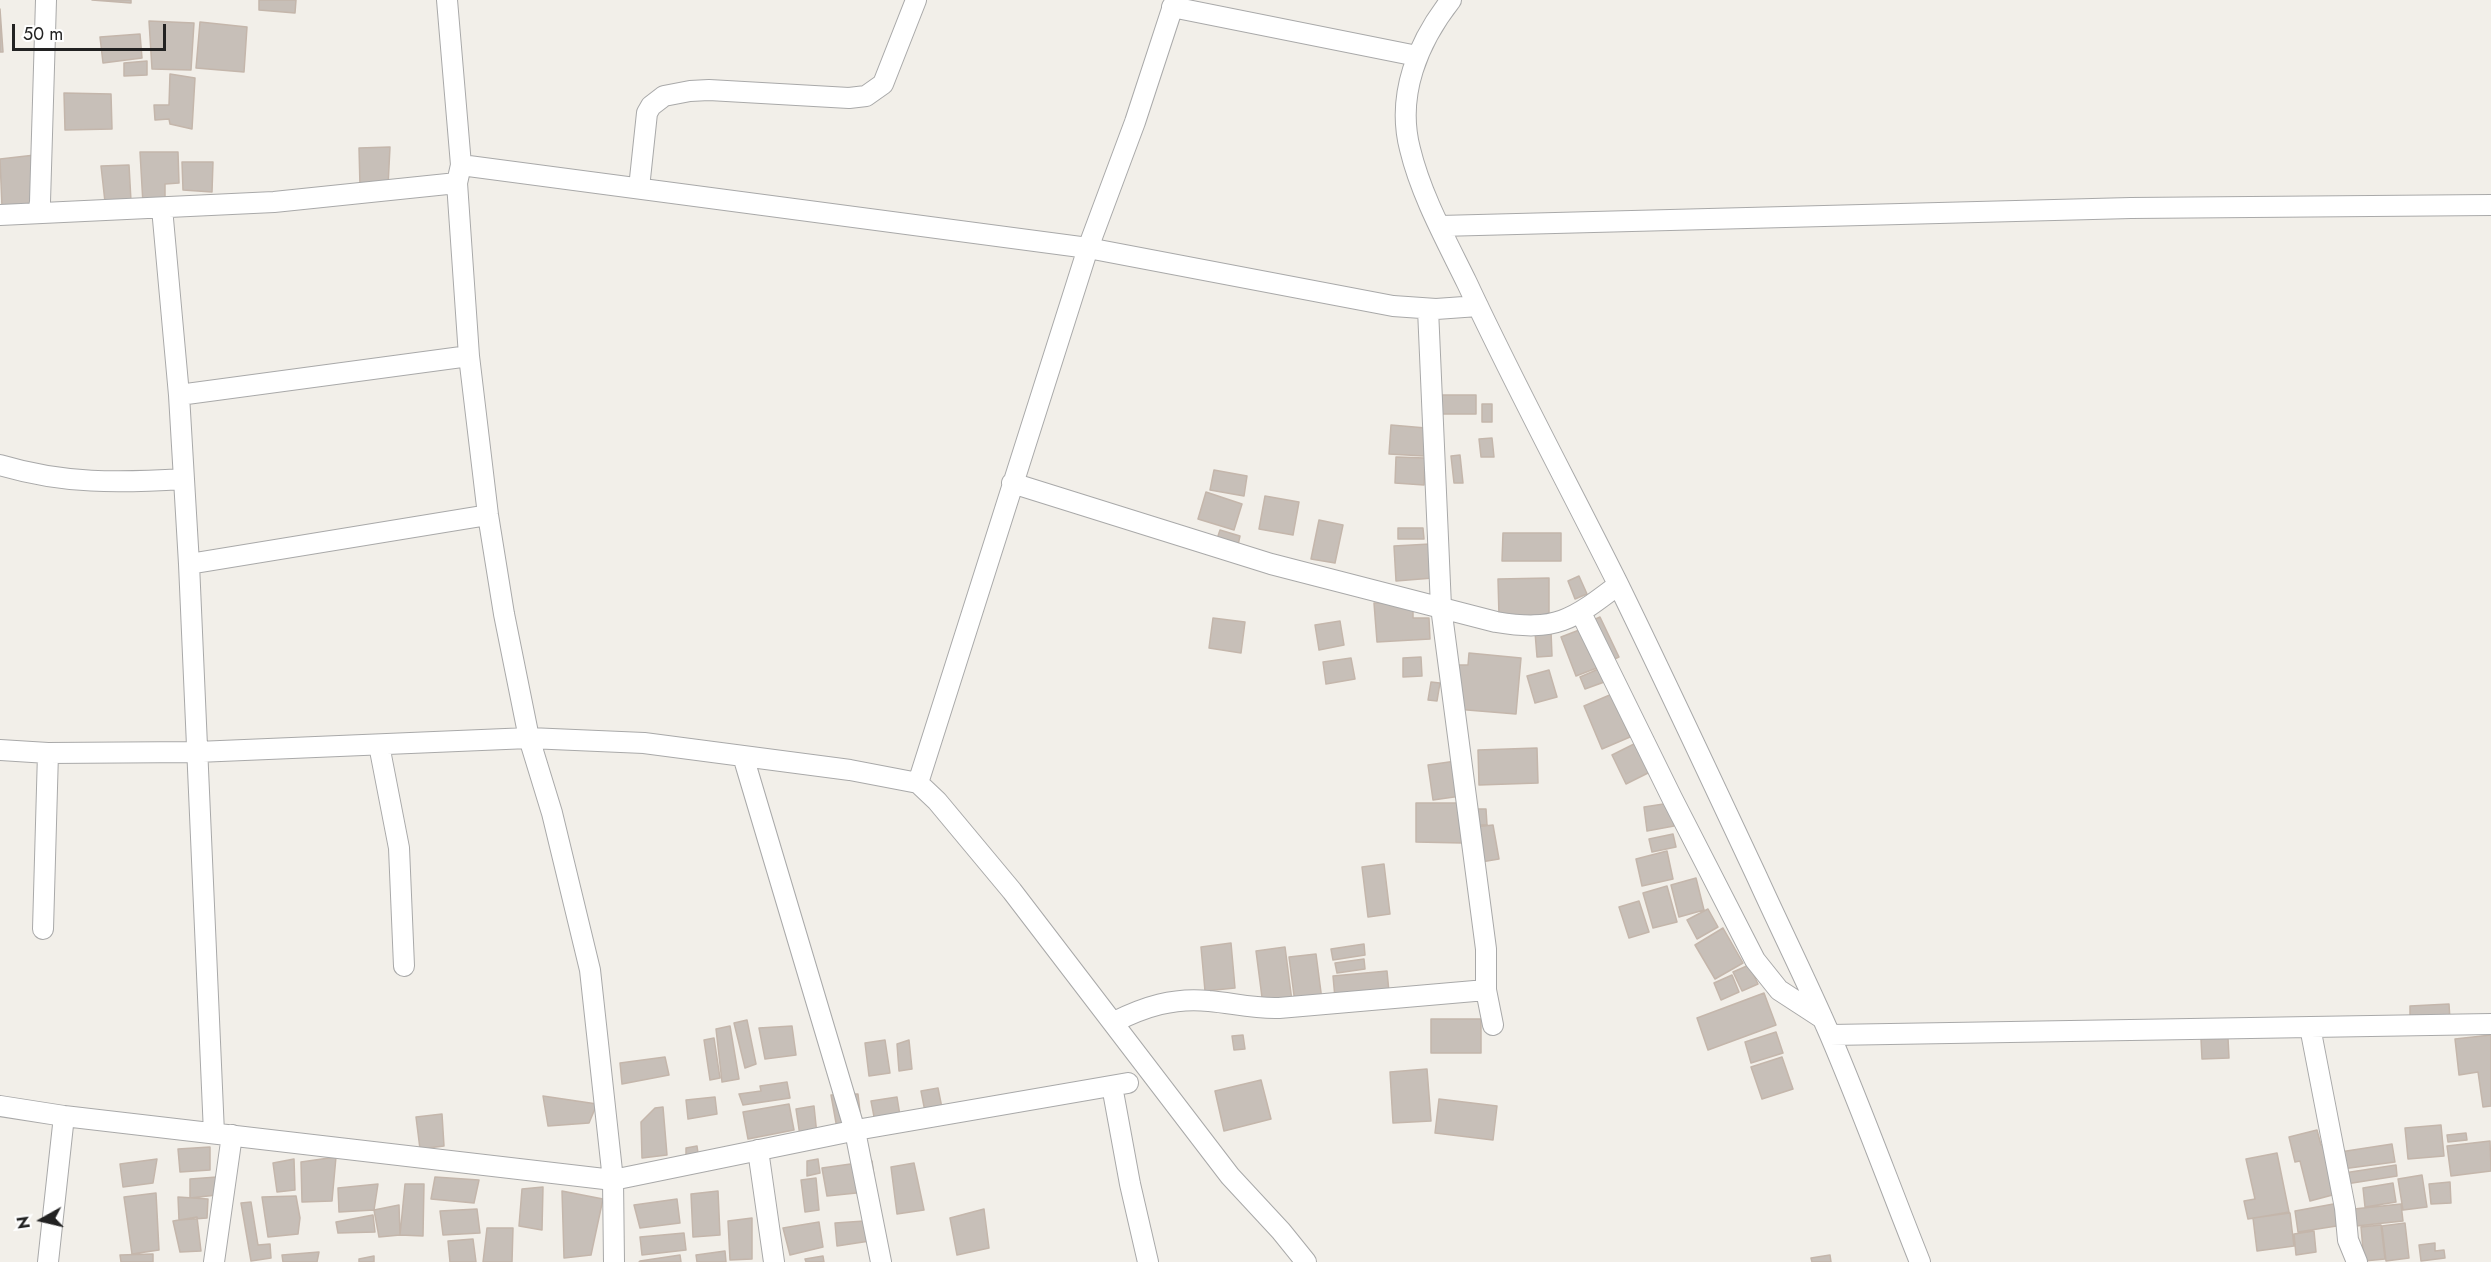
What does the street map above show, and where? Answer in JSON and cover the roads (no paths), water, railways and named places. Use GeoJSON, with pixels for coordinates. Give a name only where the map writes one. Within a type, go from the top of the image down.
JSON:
{"type":"FeatureCollection","features":[{"type":"Feature","properties":{"kind":"street"},"geometry":{"type":"LineString","coordinates":[[38,213],[41,190],[46,0]]}},
{"type":"Feature","properties":{"kind":"street"},"geometry":{"type":"LineString","coordinates":[[447,0],[469,356],[488,515],[504,614],[529,738],[554,823],[590,970],[613,1180],[614,1262]]}},
{"type":"Feature","properties":{"kind":"street"},"geometry":{"type":"LineString","coordinates":[[639,188],[647,113],[651,106],[664,96],[675,92],[709,90],[849,98],[866,96],[883,84],[916,0]]}},
{"type":"Feature","properties":{"kind":"street"},"geometry":{"type":"LineString","coordinates":[[1451,0],[1437,19],[1417,56],[1408,86],[1408,136],[1416,169],[1478,306],[1699,752],[1826,1027],[1920,1262]]}},
{"type":"Feature","properties":{"kind":"street"},"geometry":{"type":"LineString","coordinates":[[918,783],[1088,248],[1135,122],[1173,4],[1417,56]]}},
{"type":"Feature","properties":{"kind":"street"},"geometry":{"type":"LineString","coordinates":[[0,215],[298,200],[459,174],[639,188],[1088,248],[1393,306],[1439,309],[1478,306]]}},
{"type":"Feature","properties":{"kind":"street"},"geometry":{"type":"LineString","coordinates":[[1440,226],[2119,208],[2491,205]]}},
{"type":"Feature","properties":{"kind":"street"},"geometry":{"type":"LineString","coordinates":[[162,208],[179,395],[197,752],[223,1134],[214,1262]]}},
{"type":"Feature","properties":{"kind":"street"},"geometry":{"type":"LineString","coordinates":[[1439,309],[1441,607],[1486,949],[1486,990],[1493,1025]]}},
{"type":"Feature","properties":{"kind":"street"},"geometry":{"type":"LineString","coordinates":[[179,395],[469,356]]}},
{"type":"Feature","properties":{"kind":"street"},"geometry":{"type":"LineString","coordinates":[[0,465],[72,480],[111,483],[184,479]]}},
{"type":"Feature","properties":{"kind":"street"},"geometry":{"type":"LineString","coordinates":[[1012,483],[1259,561],[1516,625],[1551,625],[1589,606],[1618,585]]}},
{"type":"Feature","properties":{"kind":"street"},"geometry":{"type":"LineString","coordinates":[[189,564],[488,515]]}},
{"type":"Feature","properties":{"kind":"street"},"geometry":{"type":"LineString","coordinates":[[1589,606],[1666,787],[1755,960],[1779,990],[1826,1027],[2310,1028],[2491,1024]]}},
{"type":"Feature","properties":{"kind":"street"},"geometry":{"type":"LineString","coordinates":[[0,750],[48,753],[197,752],[529,738],[644,743],[850,770],[918,783],[937,801],[1012,891],[1230,1176],[1306,1262]]}},
{"type":"Feature","properties":{"kind":"street"},"geometry":{"type":"LineString","coordinates":[[379,746],[399,848],[404,966]]}},
{"type":"Feature","properties":{"kind":"street"},"geometry":{"type":"LineString","coordinates":[[43,929],[48,753]]}},
{"type":"Feature","properties":{"kind":"street"},"geometry":{"type":"LineString","coordinates":[[743,756],[855,1131],[881,1262]]}},
{"type":"Feature","properties":{"kind":"street"},"geometry":{"type":"LineString","coordinates":[[1114,1022],[1142,1008],[1172,1002],[1208,1000],[1279,1008],[1486,990]]}},
{"type":"Feature","properties":{"kind":"street"},"geometry":{"type":"LineString","coordinates":[[2310,1028],[2345,1208],[2348,1240],[2358,1262]]}},
{"type":"Feature","properties":{"kind":"street"},"geometry":{"type":"LineString","coordinates":[[0,1106],[64,1116],[613,1180],[855,1131],[1120,1084],[1130,1184],[1148,1262]]}},
{"type":"Feature","properties":{"kind":"street"},"geometry":{"type":"LineString","coordinates":[[48,1262],[64,1116]]}},
{"type":"Feature","properties":{"kind":"street"},"geometry":{"type":"LineString","coordinates":[[758,1150],[774,1262]]}}]}
